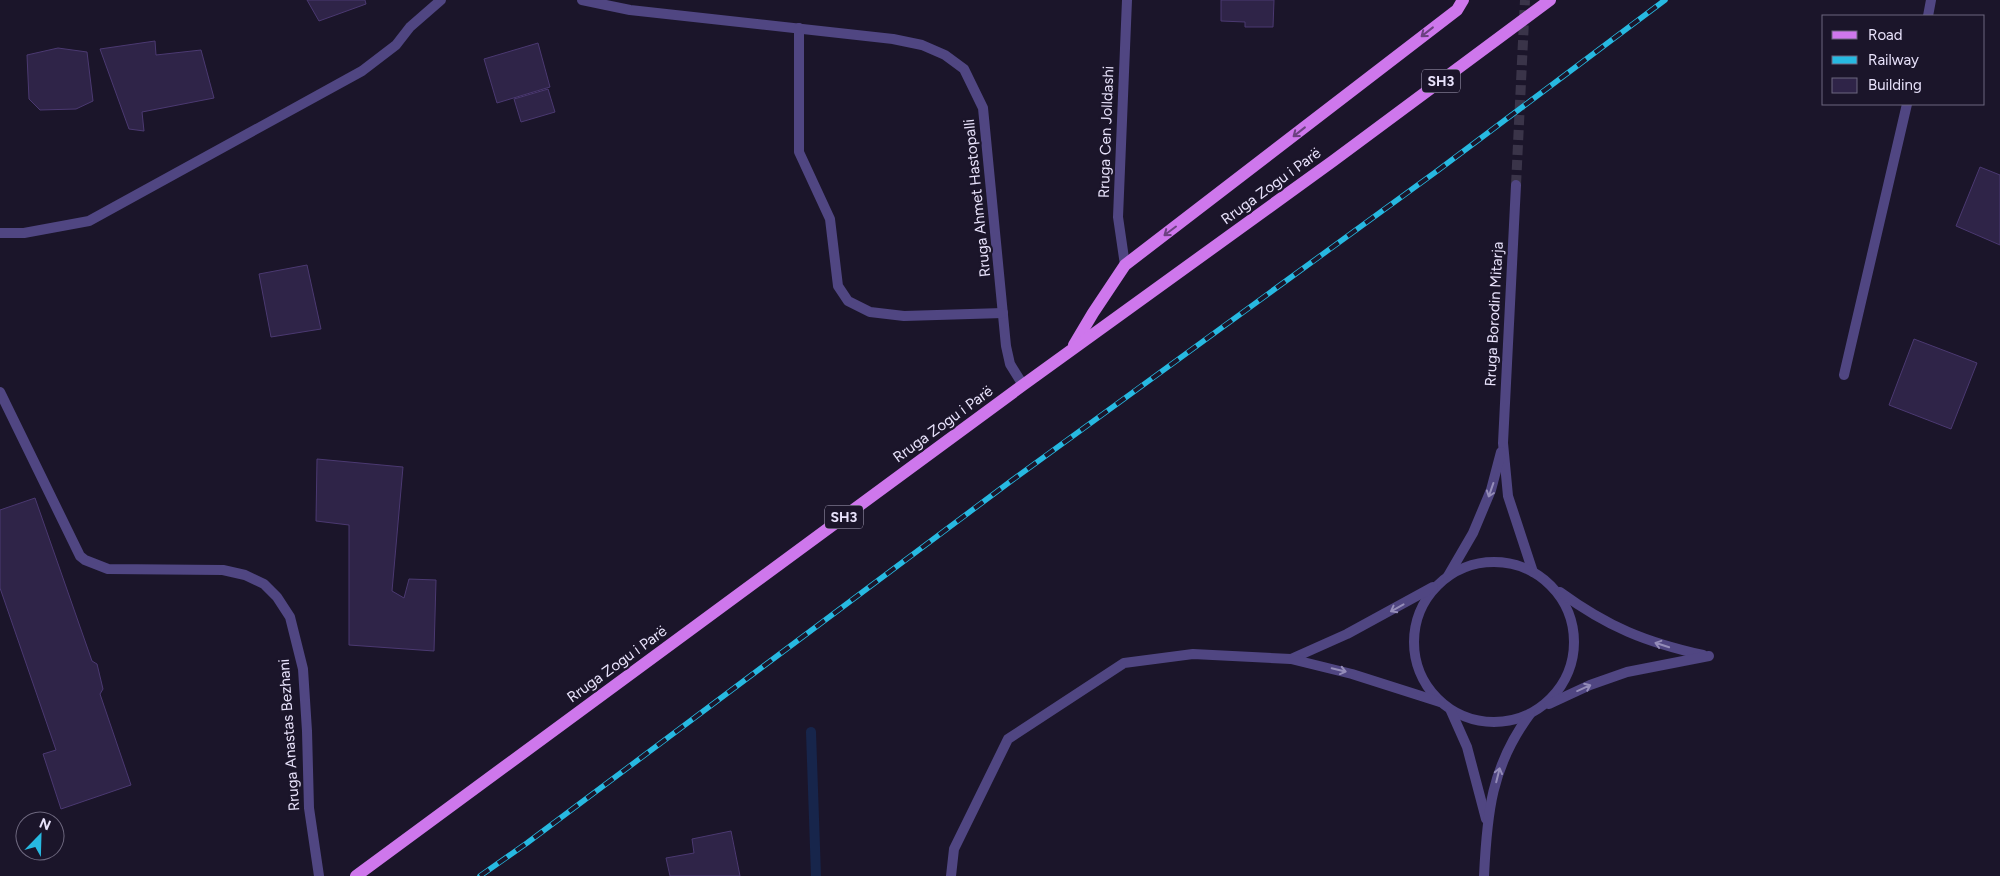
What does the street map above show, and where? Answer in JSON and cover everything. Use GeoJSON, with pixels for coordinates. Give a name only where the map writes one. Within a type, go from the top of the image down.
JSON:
{"type":"FeatureCollection","features":[{"type":"Feature","properties":{"kind":"main road"},"geometry":{"type":"LineString","coordinates":[[1071,350],[1125,265],[1457,10],[1463,0]]}},
{"type":"Feature","properties":{"kind":"main road","name":"Rruga Zogu i Parë"},"geometry":{"type":"LineString","coordinates":[[356,876],[1550,0]]}},
{"type":"Feature","properties":{"kind":"street"},"geometry":{"type":"LineString","coordinates":[[0,233],[24,233],[89,221],[362,71],[396,45],[410,27],[440,0]]}},
{"type":"Feature","properties":{"kind":"street","name":"Rruga Ahmet Hastopalli"},"geometry":{"type":"LineString","coordinates":[[582,0],[630,10],[893,39],[922,46],[945,55],[964,69],[973,84],[983,108],[1006,346],[1010,364],[1023,385]]}},
{"type":"Feature","properties":{"kind":"street","name":"Rruga Cen Jolldashi"},"geometry":{"type":"LineString","coordinates":[[1125,265],[1118,218],[1127,0]]}},
{"type":"Feature","properties":{"kind":"street"},"geometry":{"type":"LineString","coordinates":[[1928,15],[1931,0]]}},
{"type":"Feature","properties":{"kind":"street"},"geometry":{"type":"LineString","coordinates":[[799,28],[799,152],[830,219],[838,286],[848,301],[870,312],[904,316],[1003,313]]}},
{"type":"Feature","properties":{"kind":"street"},"geometry":{"type":"LineString","coordinates":[[1844,375],[1907,105]]}},
{"type":"Feature","properties":{"kind":"street","name":"Rruga Borodin Mitarja"},"geometry":{"type":"LineString","coordinates":[[1448,576],[1473,532],[1492,490],[1502,443],[1516,186]]}},
{"type":"Feature","properties":{"kind":"street","name":"Rruga Anastas Bezhani"},"geometry":{"type":"LineString","coordinates":[[0,392],[80,556],[85,560],[108,569],[222,570],[245,575],[264,584],[277,597],[290,617],[303,669],[309,808],[319,876]]}},
{"type":"Feature","properties":{"kind":"street","name":"Rruga Borodin Mitarja"},"geometry":{"type":"LineString","coordinates":[[1502,443],[1508,496],[1533,572]]}},
{"type":"Feature","properties":{"kind":"street"},"geometry":{"type":"LineString","coordinates":[[1291,659],[1347,634],[1464,568],[1481,563],[1499,562],[1517,565],[1533,572],[1585,610],[1624,631],[1664,646],[1709,656],[1626,672],[1590,685],[1530,714],[1511,721],[1491,722],[1470,719],[1452,711],[1440,702],[1426,685],[1417,664],[1414,643],[1416,621],[1425,600],[1439,583]]}},
{"type":"Feature","properties":{"kind":"street"},"geometry":{"type":"LineString","coordinates":[[1540,708],[1557,692],[1569,672],[1574,649],[1570,618],[1564,603],[1549,584]]}},
{"type":"Feature","properties":{"kind":"street"},"geometry":{"type":"LineString","coordinates":[[951,876],[954,849],[1008,739],[1124,663],[1193,654],[1291,659],[1352,674],[1440,702]]}},
{"type":"Feature","properties":{"kind":"street"},"geometry":{"type":"LineString","coordinates":[[1452,711],[1467,747],[1486,822]]}},
{"type":"Feature","properties":{"kind":"street"},"geometry":{"type":"LineString","coordinates":[[1484,876],[1486,822],[1500,765],[1514,736],[1530,714]]}},
{"type":"Feature","properties":{"kind":"building"},"geometry":{"type":"Polygon","coordinates":[[[307,0],[365,0],[366,4],[319,21],[307,0]]]}},
{"type":"Feature","properties":{"kind":"building"},"geometry":{"type":"Polygon","coordinates":[[[1221,0],[1274,0],[1273,27],[1245,27],[1245,22],[1221,21],[1221,0]]]}},
{"type":"Feature","properties":{"kind":"building"},"geometry":{"type":"Polygon","coordinates":[[[155,41],[156,55],[201,50],[214,98],[142,112],[144,131],[129,129],[100,49],[155,41]]]}},
{"type":"Feature","properties":{"kind":"building"},"geometry":{"type":"Polygon","coordinates":[[[538,43],[550,87],[497,103],[484,59],[538,43]]]}},
{"type":"Feature","properties":{"kind":"building"},"geometry":{"type":"Polygon","coordinates":[[[58,48],[87,52],[93,101],[76,109],[40,110],[29,99],[27,55],[58,48]]]}},
{"type":"Feature","properties":{"kind":"building"},"geometry":{"type":"Polygon","coordinates":[[[548,89],[555,112],[521,122],[514,99],[548,89]]]}},
{"type":"Feature","properties":{"kind":"building"},"geometry":{"type":"Polygon","coordinates":[[[1980,167],[2000,175],[2000,245],[1956,226],[1980,167]]]}},
{"type":"Feature","properties":{"kind":"building"},"geometry":{"type":"Polygon","coordinates":[[[307,265],[321,329],[271,337],[259,274],[307,265]]]}},
{"type":"Feature","properties":{"kind":"building"},"geometry":{"type":"Polygon","coordinates":[[[1914,339],[1977,363],[1951,429],[1889,405],[1914,339]]]}},
{"type":"Feature","properties":{"kind":"building"},"geometry":{"type":"Polygon","coordinates":[[[317,459],[403,467],[392,591],[404,598],[409,579],[436,580],[434,651],[349,645],[349,525],[316,521],[317,459]]]}},
{"type":"Feature","properties":{"kind":"building"},"geometry":{"type":"Polygon","coordinates":[[[35,498],[92,661],[97,664],[103,689],[100,694],[131,785],[61,809],[43,754],[56,750],[0,588],[0,510],[35,498]]]}},
{"type":"Feature","properties":{"kind":"building"},"geometry":{"type":"Polygon","coordinates":[[[731,831],[740,876],[670,876],[666,858],[694,853],[692,839],[731,831]]]}},
{"type":"Feature","properties":{"kind":"waterway"},"geometry":{"type":"LineString","coordinates":[[811,732],[816,876]]}},
{"type":"Feature","properties":{"kind":"tunnel"},"geometry":{"type":"LineString","coordinates":[[1516,185],[1525,0]]}},
{"type":"Feature","properties":{"kind":"railway"},"geometry":{"type":"LineString","coordinates":[[480,876],[527,843],[1011,481],[1437,171],[1665,0]]}}]}
